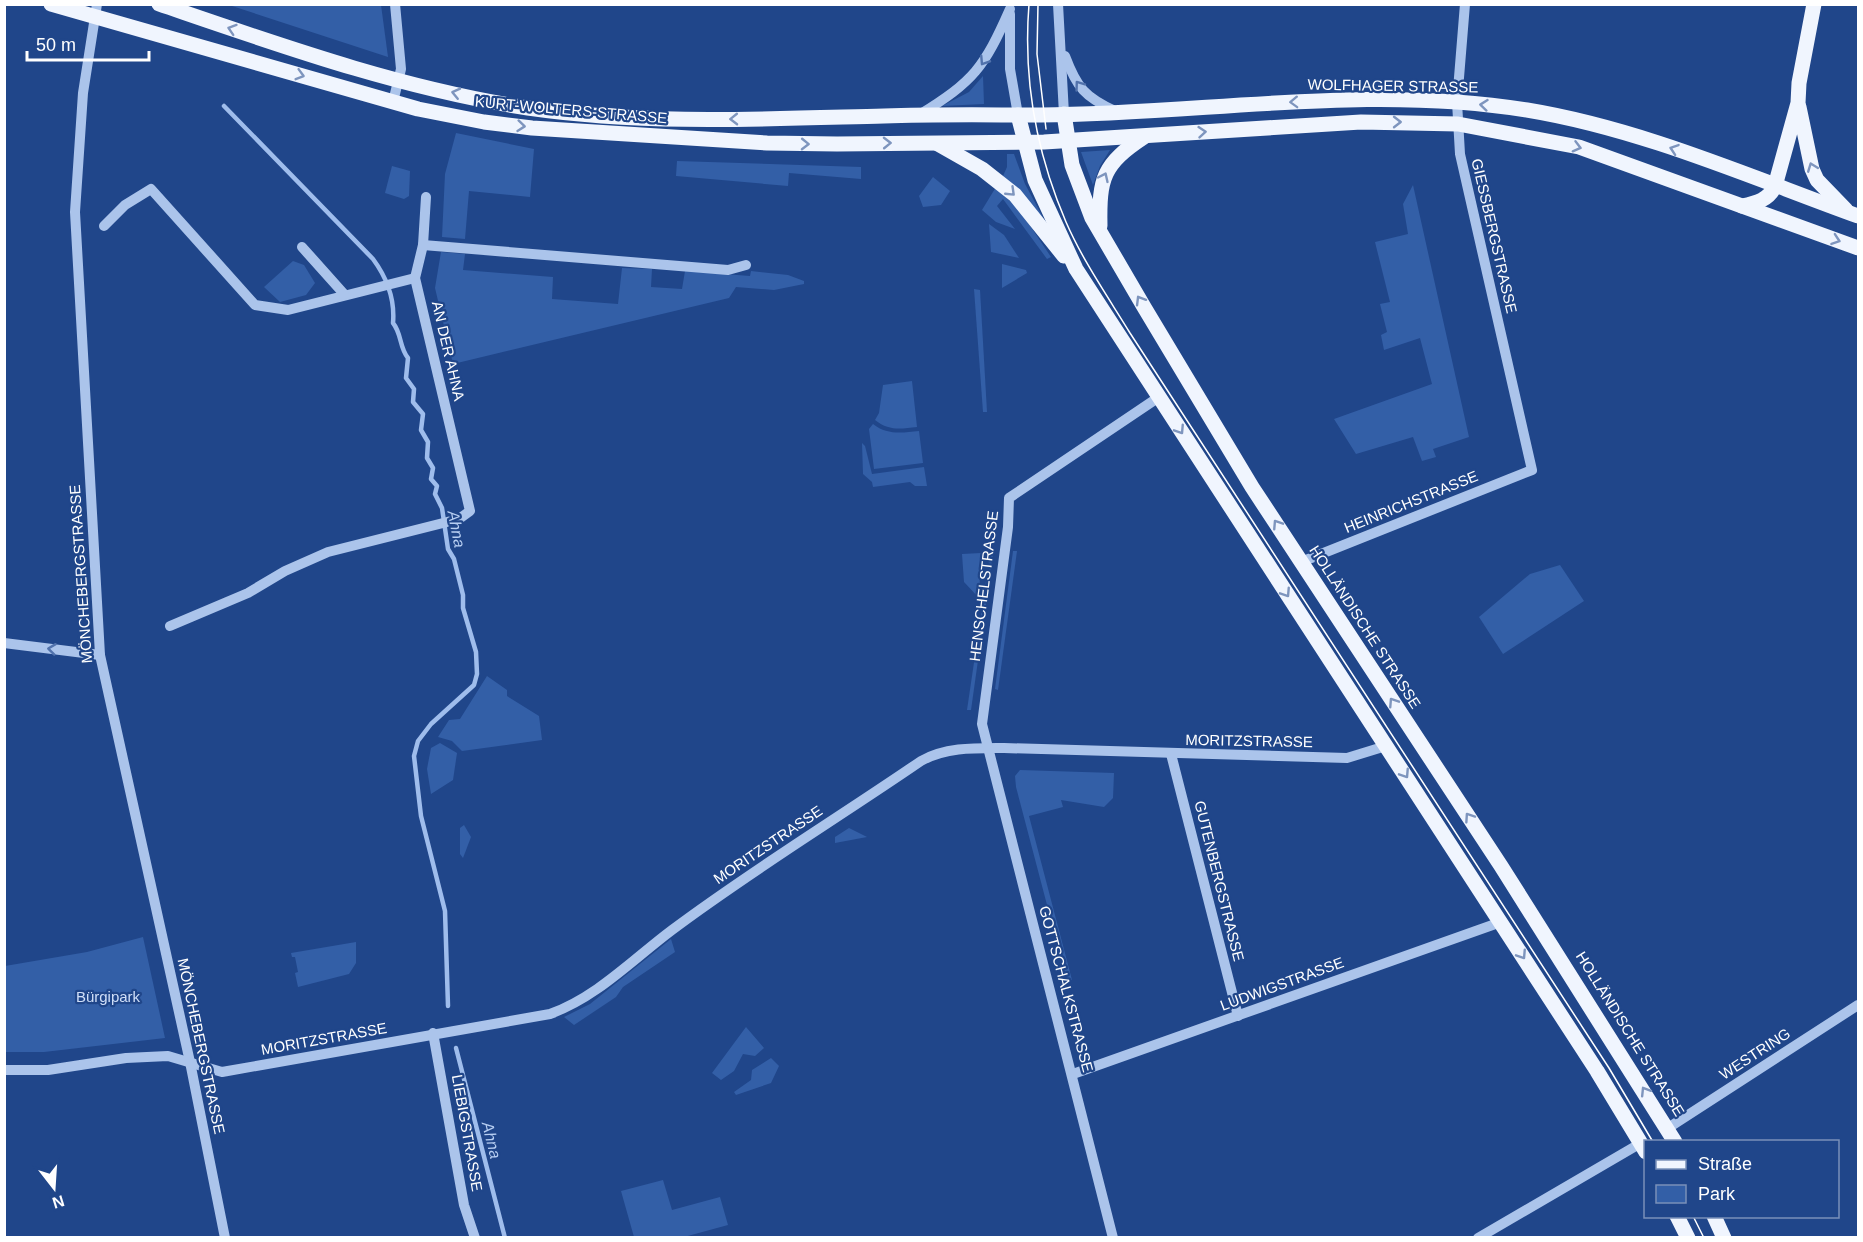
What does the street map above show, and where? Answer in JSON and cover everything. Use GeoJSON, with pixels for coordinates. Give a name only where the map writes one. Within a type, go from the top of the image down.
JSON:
{"type":"FeatureCollection","features":[{"type":"Feature","properties":{"kind":"main road","name":"KURT-WOLTERS-STRASSE"},"geometry":{"type":"LineString","coordinates":[[51,4],[96,11],[393,102],[484,122],[609,134],[767,143],[1067,141]]}},
{"type":"Feature","properties":{"kind":"main road","name":"KURT-WOLTERS-STRASSE"},"geometry":{"type":"LineString","coordinates":[[159,4],[399,79],[526,107],[617,117],[723,119],[1018,115]]}},
{"type":"Feature","properties":{"kind":"main road"},"geometry":{"type":"LineString","coordinates":[[1742,206],[1764,199],[1771,194],[1770,184],[1798,82],[1814,4]]}},
{"type":"Feature","properties":{"kind":"main road"},"geometry":{"type":"LineString","coordinates":[[1798,82],[1798,103],[1812,169],[1817,180],[1853,214]]}},
{"type":"Feature","properties":{"kind":"main road","name":"WOLFHAGER STRASSE"},"geometry":{"type":"LineString","coordinates":[[1018,115],[1341,101],[1457,102],[1527,110],[1639,136],[1853,214]]}},
{"type":"Feature","properties":{"kind":"main road"},"geometry":{"type":"LineString","coordinates":[[1770,184],[1798,103]]}},
{"type":"Feature","properties":{"kind":"main road","name":"HOLLÄNDISCHE STRASSE"},"geometry":{"type":"LineString","coordinates":[[1064,114],[1072,165],[1100,233],[1301,562],[1507,874],[1671,1135]]}},
{"type":"Feature","properties":{"kind":"main road"},"geometry":{"type":"LineString","coordinates":[[1018,115],[1023,142],[1035,180],[1076,269]]}},
{"type":"Feature","properties":{"kind":"main road"},"geometry":{"type":"LineString","coordinates":[[1067,141],[1361,122],[1458,124],[1579,147],[1858,248]]}},
{"type":"Feature","properties":{"kind":"main road"},"geometry":{"type":"LineString","coordinates":[[1100,233],[1099,192],[1104,174],[1113,160],[1144,137]]}},
{"type":"Feature","properties":{"kind":"main road"},"geometry":{"type":"LineString","coordinates":[[936,143],[982,169],[1015,195],[1076,269],[1501,922],[1643,1148]]}},
{"type":"Feature","properties":{"kind":"main road"},"geometry":{"type":"LineString","coordinates":[[1764,199],[1779,221]]}},
{"type":"Feature","properties":{"kind":"main road"},"geometry":{"type":"LineString","coordinates":[[1678,1218],[1688,1238]]}},
{"type":"Feature","properties":{"kind":"main road"},"geometry":{"type":"LineString","coordinates":[[1715,1218],[1724,1238]]}},
{"type":"Feature","properties":{"kind":"street"},"geometry":{"type":"LineString","coordinates":[[393,102],[401,69],[395,4]]}},
{"type":"Feature","properties":{"kind":"street"},"geometry":{"type":"LineString","coordinates":[[1058,4],[1064,114]]}},
{"type":"Feature","properties":{"kind":"street","name":"GIESSBERGSTRASSE"},"geometry":{"type":"LineString","coordinates":[[1465,4],[1457,102],[1460,154],[1532,470]]}},
{"type":"Feature","properties":{"kind":"street"},"geometry":{"type":"LineString","coordinates":[[919,115],[968,82],[983,65],[1010,7]]}},
{"type":"Feature","properties":{"kind":"street"},"geometry":{"type":"LineString","coordinates":[[1010,7],[1010,69],[1018,115]]}},
{"type":"Feature","properties":{"kind":"street","name":"MÖNCHEBERGSTRASSE"},"geometry":{"type":"LineString","coordinates":[[96,11],[83,93],[75,212],[100,656],[190,1062],[225,1238]]}},
{"type":"Feature","properties":{"kind":"street"},"geometry":{"type":"LineString","coordinates":[[1061,45],[1080,88],[1095,101],[1115,111]]}},
{"type":"Feature","properties":{"kind":"street"},"geometry":{"type":"LineString","coordinates":[[104,226],[125,205],[151,189],[255,305],[288,310],[344,294],[415,278]]}},
{"type":"Feature","properties":{"kind":"street","name":"AN DER AHNA"},"geometry":{"type":"LineString","coordinates":[[170,626],[202,610],[248,593],[285,572],[328,552],[433,526],[454,520],[470,512],[415,278],[423,245],[426,197]]}},
{"type":"Feature","properties":{"kind":"street"},"geometry":{"type":"LineString","coordinates":[[423,245],[728,270],[746,265]]}},
{"type":"Feature","properties":{"kind":"street"},"geometry":{"type":"LineString","coordinates":[[302,247],[344,294]]}},
{"type":"Feature","properties":{"kind":"street","name":"HENSCHELSTRASSE"},"geometry":{"type":"LineString","coordinates":[[988,748],[982,724],[1008,526],[1009,498],[1159,397]]}},
{"type":"Feature","properties":{"kind":"street","name":"HEINRICHSTRASSE"},"geometry":{"type":"LineString","coordinates":[[1301,562],[1532,470]]}},
{"type":"Feature","properties":{"kind":"street"},"geometry":{"type":"LineString","coordinates":[[4,643],[100,656]]}},
{"type":"Feature","properties":{"kind":"street","name":"MORITZSTRASSE"},"geometry":{"type":"LineString","coordinates":[[4,1070],[48,1070],[126,1058],[168,1056],[222,1072],[375,1047],[433,1033],[550,1014],[576,1004],[672,929],[933,754],[953,750],[988,748],[1347,758],[1386,746]]}},
{"type":"Feature","properties":{"kind":"street","name":"GOTTSCHALKSTRASSE"},"geometry":{"type":"LineString","coordinates":[[988,748],[1113,1238]]}},
{"type":"Feature","properties":{"kind":"street","name":"GUTENBERGSTRASSE"},"geometry":{"type":"LineString","coordinates":[[1171,754],[1238,1016]]}},
{"type":"Feature","properties":{"kind":"street","name":"LUDWIGSTRASSE"},"geometry":{"type":"LineString","coordinates":[[1073,1074],[1501,922]]}},
{"type":"Feature","properties":{"kind":"street","name":"WESTRING"},"geometry":{"type":"LineString","coordinates":[[1671,1135],[1858,1005]]}},
{"type":"Feature","properties":{"kind":"street","name":"LIEBIGSTRASSE"},"geometry":{"type":"LineString","coordinates":[[433,1033],[464,1205],[475,1238]]}},
{"type":"Feature","properties":{"kind":"street"},"geometry":{"type":"LineString","coordinates":[[1478,1238],[1643,1148]]}},
{"type":"Feature","properties":{"kind":"green space"},"geometry":{"type":"Polygon","coordinates":[[[229,5],[381,5],[388,57],[229,5]]]}},
{"type":"Feature","properties":{"kind":"green space"},"geometry":{"type":"Polygon","coordinates":[[[983,76],[984,104],[942,106],[969,92],[983,76]]]}},
{"type":"Feature","properties":{"kind":"green space"},"geometry":{"type":"Polygon","coordinates":[[[456,133],[534,149],[530,197],[469,191],[465,239],[442,237],[445,174],[456,133]]]}},
{"type":"Feature","properties":{"kind":"green space"},"geometry":{"type":"Polygon","coordinates":[[[1110,150],[1100,166],[1093,185],[1081,152],[1110,150]]]}},
{"type":"Feature","properties":{"kind":"green space"},"geometry":{"type":"Polygon","coordinates":[[[1007,154],[1014,154],[1025,184],[1046,223],[1003,176],[1007,167],[1007,154]]]}},
{"type":"Feature","properties":{"kind":"green space"},"geometry":{"type":"Polygon","coordinates":[[[677,161],[861,167],[861,179],[789,173],[788,186],[676,176],[677,161]]]}},
{"type":"Feature","properties":{"kind":"green space"},"geometry":{"type":"Polygon","coordinates":[[[392,166],[410,171],[409,196],[404,199],[385,193],[392,166]]]}},
{"type":"Feature","properties":{"kind":"green space"},"geometry":{"type":"Polygon","coordinates":[[[933,177],[950,191],[941,205],[923,207],[919,196],[933,177]]]}},
{"type":"Feature","properties":{"kind":"green space"},"geometry":{"type":"Polygon","coordinates":[[[1413,185],[1469,437],[1433,449],[1436,457],[1422,461],[1413,437],[1356,454],[1334,419],[1432,384],[1420,338],[1384,350],[1381,335],[1387,332],[1380,304],[1390,302],[1375,242],[1408,234],[1403,204],[1413,185]]]}},
{"type":"Feature","properties":{"kind":"green space"},"geometry":{"type":"Polygon","coordinates":[[[996,187],[1021,212],[1051,257],[1047,259],[1003,199],[997,206],[1015,229],[996,222],[982,210],[996,187]]]}},
{"type":"Feature","properties":{"kind":"green space"},"geometry":{"type":"Polygon","coordinates":[[[989,224],[1004,235],[1019,258],[991,252],[989,224]]]}},
{"type":"Feature","properties":{"kind":"green space"},"geometry":{"type":"Polygon","coordinates":[[[441,252],[465,254],[463,270],[553,277],[552,299],[618,304],[622,268],[652,269],[651,287],[682,289],[685,271],[750,276],[751,271],[788,275],[804,281],[804,284],[774,290],[736,287],[729,298],[453,364],[435,288],[441,252]]]}},
{"type":"Feature","properties":{"kind":"green space"},"geometry":{"type":"Polygon","coordinates":[[[293,261],[304,265],[315,283],[306,295],[280,302],[264,287],[293,261]]]}},
{"type":"Feature","properties":{"kind":"green space"},"geometry":{"type":"Polygon","coordinates":[[[1002,264],[1026,270],[1027,273],[1002,288],[1002,264]]]}},
{"type":"Feature","properties":{"kind":"green space"},"geometry":{"type":"Polygon","coordinates":[[[974,289],[980,290],[987,412],[983,412],[974,289]]]}},
{"type":"Feature","properties":{"kind":"green space"},"geometry":{"type":"Polygon","coordinates":[[[912,381],[917,427],[890,428],[875,420],[879,413],[883,385],[912,381]]]}},
{"type":"Feature","properties":{"kind":"green space"},"geometry":{"type":"Polygon","coordinates":[[[873,424],[889,432],[919,431],[923,463],[874,469],[869,429],[873,424]]]}},
{"type":"Feature","properties":{"kind":"green space"},"geometry":{"type":"Polygon","coordinates":[[[862,443],[865,446],[872,474],[924,467],[927,486],[915,486],[910,482],[873,487],[872,482],[863,474],[862,443]]]}},
{"type":"Feature","properties":{"kind":"green space"},"geometry":{"type":"Polygon","coordinates":[[[1013,551],[1017,551],[998,690],[995,689],[1013,551]]]}},
{"type":"Feature","properties":{"kind":"green space"},"geometry":{"type":"Polygon","coordinates":[[[981,553],[979,598],[964,582],[962,554],[981,553]]]}},
{"type":"Feature","properties":{"kind":"green space"},"geometry":{"type":"Polygon","coordinates":[[[990,554],[993,554],[971,710],[967,710],[990,554]]]}},
{"type":"Feature","properties":{"kind":"green space"},"geometry":{"type":"Polygon","coordinates":[[[1560,565],[1584,601],[1503,654],[1479,617],[1530,574],[1560,565]]]}},
{"type":"Feature","properties":{"kind":"green space"},"geometry":{"type":"Polygon","coordinates":[[[487,676],[507,690],[507,696],[539,716],[542,740],[462,751],[452,741],[438,737],[449,720],[460,719],[487,676]]]}},
{"type":"Feature","properties":{"kind":"green space"},"geometry":{"type":"Polygon","coordinates":[[[440,743],[457,753],[453,780],[431,794],[427,769],[431,748],[440,743]]]}},
{"type":"Feature","properties":{"kind":"green space"},"geometry":{"type":"Polygon","coordinates":[[[1020,770],[1114,773],[1113,798],[1104,807],[1061,800],[1063,807],[1029,816],[1072,980],[1067,981],[1016,787],[1015,776],[1020,770]]]}},
{"type":"Feature","properties":{"kind":"green space"},"geometry":{"type":"Polygon","coordinates":[[[464,825],[471,837],[463,858],[460,854],[460,828],[464,825]]]}},
{"type":"Feature","properties":{"kind":"green space"},"geometry":{"type":"Polygon","coordinates":[[[849,828],[867,837],[835,843],[835,837],[849,828]]]}},
{"type":"Feature","properties":{"kind":"green space","name":"Bürgipark"},"geometry":{"type":"Polygon","coordinates":[[[143,937],[165,1038],[44,1052],[5,1052],[5,966],[87,952],[143,937]]]}},
{"type":"Feature","properties":{"kind":"green space"},"geometry":{"type":"Polygon","coordinates":[[[671,939],[675,952],[623,987],[616,997],[574,1025],[564,1017],[590,1004],[671,939]]]}},
{"type":"Feature","properties":{"kind":"green space"},"geometry":{"type":"Polygon","coordinates":[[[356,942],[356,963],[349,974],[298,987],[295,957],[292,957],[291,953],[356,942]]]}},
{"type":"Feature","properties":{"kind":"green space"},"geometry":{"type":"Polygon","coordinates":[[[746,1027],[764,1048],[755,1056],[743,1054],[734,1071],[721,1080],[712,1073],[746,1027]]]}},
{"type":"Feature","properties":{"kind":"green space"},"geometry":{"type":"Polygon","coordinates":[[[771,1058],[779,1066],[771,1083],[736,1095],[734,1092],[751,1080],[752,1070],[771,1058]]]}},
{"type":"Feature","properties":{"kind":"green space"},"geometry":{"type":"Polygon","coordinates":[[[663,1180],[672,1210],[720,1197],[728,1225],[684,1237],[634,1237],[621,1191],[663,1180]]]}},
{"type":"Feature","properties":{"kind":"waterway","name":"Ahna"},"geometry":{"type":"LineString","coordinates":[[224,106],[378,266],[391,298],[393,323],[408,358],[406,378],[414,389],[413,402],[423,414],[421,430],[428,442],[427,458],[433,468],[431,479],[437,486],[435,494],[442,508],[448,549],[454,559],[463,595],[463,608],[476,652],[477,674],[474,685],[431,724],[418,741],[414,756],[421,816],[445,911],[448,1006]]}},
{"type":"Feature","properties":{"kind":"waterway","name":"Ahna"},"geometry":{"type":"LineString","coordinates":[[456,1048],[505,1238]]}},
{"type":"Feature","properties":{"kind":"tram line"},"geometry":{"type":"LineString","coordinates":[[1029,4],[1028,60],[1034,116],[1047,170],[1066,222],[1080,251],[1130,333],[1609,1068],[1652,1140]]}},
{"type":"Feature","properties":{"kind":"tram line"},"geometry":{"type":"LineString","coordinates":[[1038,4],[1037,54],[1046,129]]}},
{"type":"Feature","properties":{"kind":"tram line"},"geometry":{"type":"LineString","coordinates":[[1694,1218],[1704,1238]]}}]}
